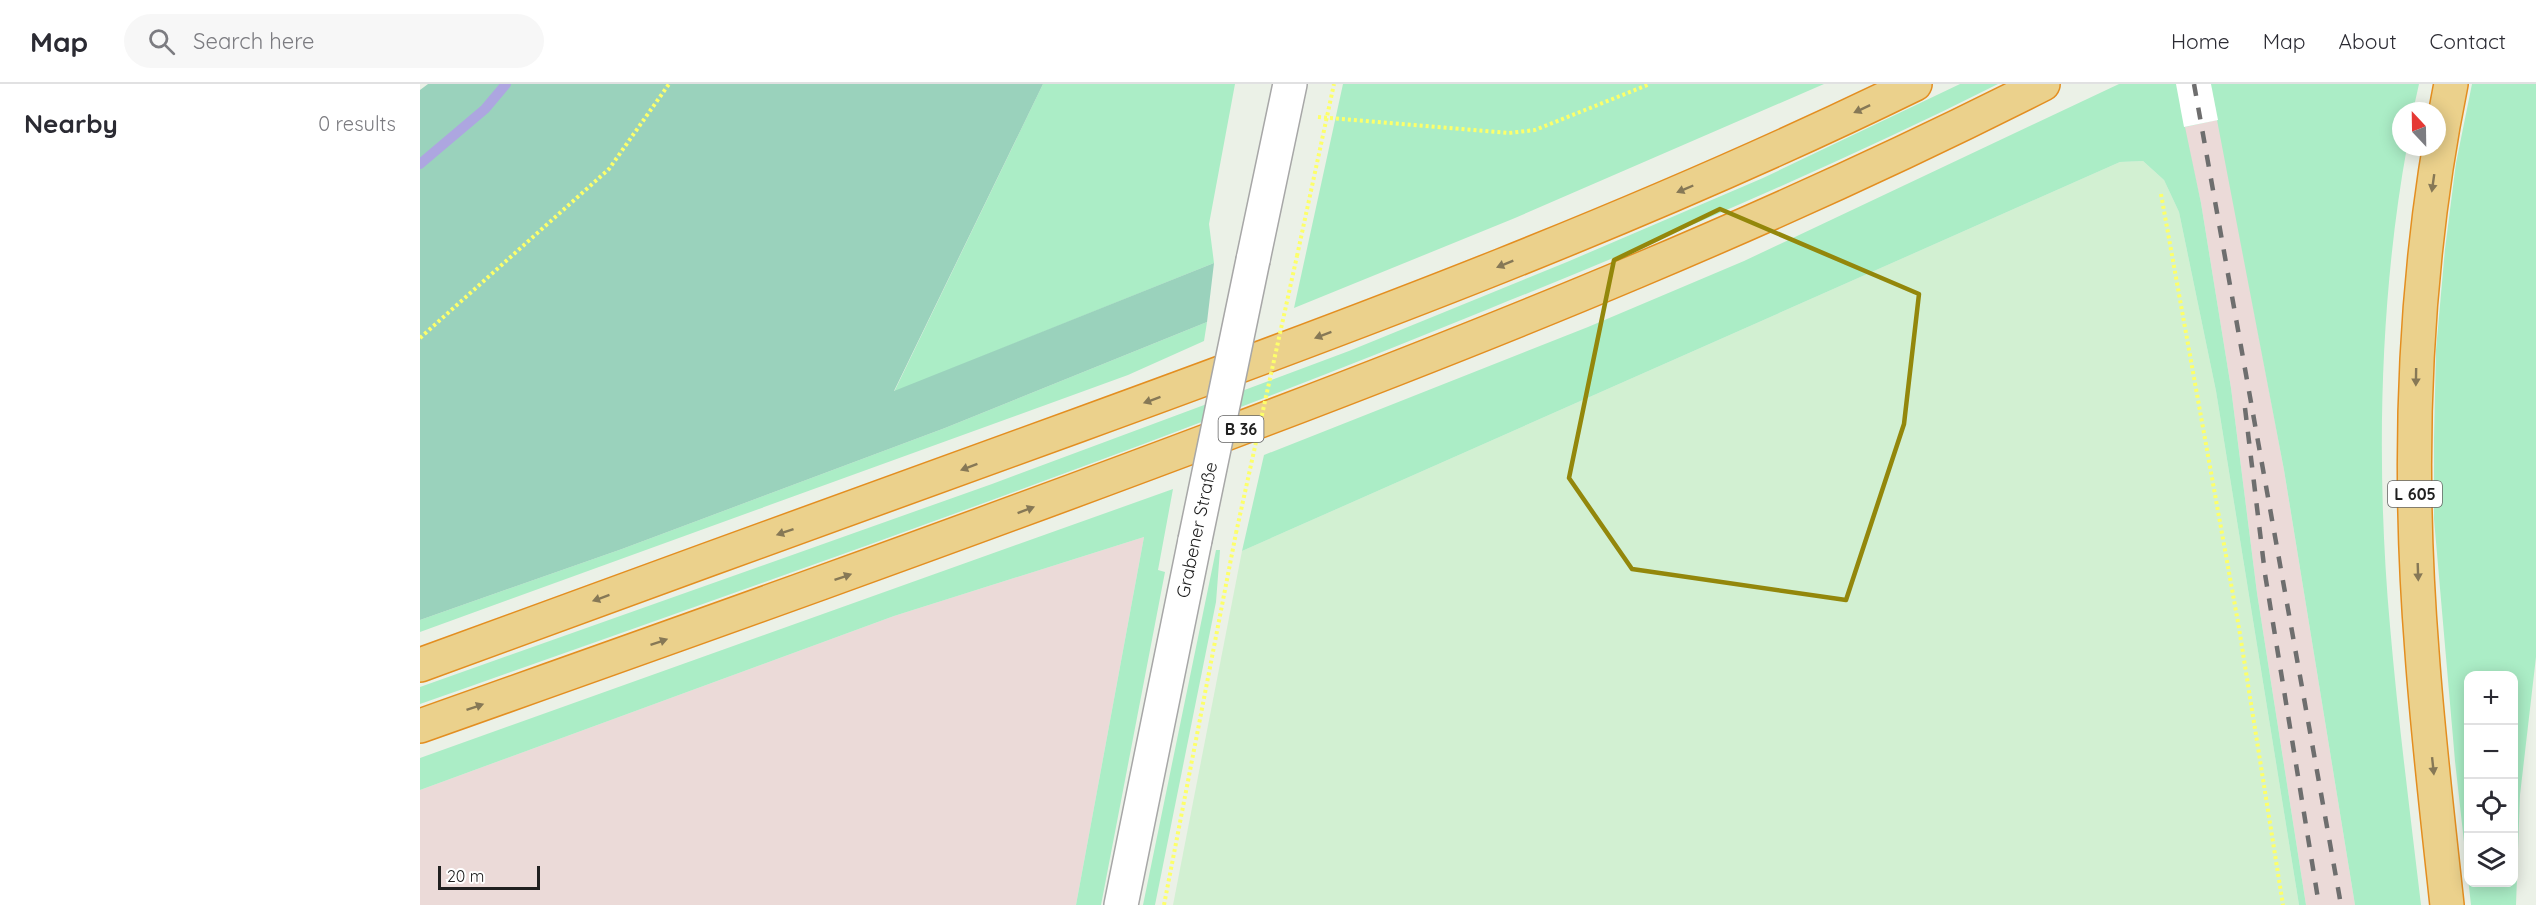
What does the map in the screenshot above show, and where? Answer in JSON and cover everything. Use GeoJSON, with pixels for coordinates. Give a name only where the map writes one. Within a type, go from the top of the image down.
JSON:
{"type":"FeatureCollection","features":[{"type":"Feature","properties":{"kind":"highway"},"geometry":{"type":"LineString","coordinates":[[420,665],[1207,380],[1435,291],[1707,180],[1915,84]]}},
{"type":"Feature","properties":{"kind":"highway","name":"B 36"},"geometry":{"type":"LineString","coordinates":[[420,726],[930,546],[1437,355],[1783,208],[2043,84]]}},
{"type":"Feature","properties":{"kind":"highway","name":"L 605"},"geometry":{"type":"LineString","coordinates":[[2447,905],[2422,652],[2414,473],[2416,362],[2423,257],[2437,149],[2451,84]]}},
{"type":"Feature","properties":{"kind":"street","name":"Grabener Straße"},"geometry":{"type":"LineString","coordinates":[[1122,905],[1287,97]]}},
{"type":"Feature","properties":{"kind":"path"},"geometry":{"type":"LineString","coordinates":[[420,338],[609,169],[669,84]]}},
{"type":"Feature","properties":{"kind":"path"},"geometry":{"type":"LineString","coordinates":[[1164,905],[1236,532],[1334,84]]}},
{"type":"Feature","properties":{"kind":"path"},"geometry":{"type":"LineString","coordinates":[[1287,97],[1327,119],[1518,132],[1535,130],[1650,84]]}},
{"type":"Feature","properties":{"kind":"path"},"geometry":{"type":"LineString","coordinates":[[2161,194],[2239,628],[2283,905]]}},
{"type":"Feature","properties":{"kind":"highlighted area"},"geometry":{"type":"Polygon","coordinates":[[[1720,209],[1919,294],[1904,424],[1846,600],[1632,569],[1569,478],[1614,260],[1720,209]]]}},
{"type":"Feature","properties":{"kind":"shaded area"},"geometry":{"type":"Polygon","coordinates":[[[2218,120],[2284,470],[2355,905],[2306,905],[2257,593],[2231,388],[2201,203],[2184,127],[2218,120]]]}},
{"type":"Feature","properties":{"kind":"shaded area"},"geometry":{"type":"Polygon","coordinates":[[[1144,537],[1076,905],[420,905],[420,790],[894,616],[1144,537]]]}},
{"type":"Feature","properties":{"kind":"green space"},"geometry":{"type":"Polygon","coordinates":[[[428,84],[1043,84],[894,391],[1214,263],[1207,322],[945,428],[622,549],[420,620],[420,90],[428,84]]]}},
{"type":"Feature","properties":{"kind":"green space"},"geometry":{"type":"Polygon","coordinates":[[[1043,84],[1235,84],[1209,224],[1214,263],[894,392],[1043,84]]]}},
{"type":"Feature","properties":{"kind":"green space"},"geometry":{"type":"Polygon","coordinates":[[[1343,84],[1824,84],[1515,218],[1294,308],[1343,84]]]}},
{"type":"Feature","properties":{"kind":"green space"},"geometry":{"type":"Polygon","coordinates":[[[1960,84],[1998,84],[1873,144],[1683,229],[1359,361],[958,512],[420,704],[420,687],[992,484],[1349,351],[1567,262],[1763,178],[1960,84]]]}},
{"type":"Feature","properties":{"kind":"green space"},"geometry":{"type":"Polygon","coordinates":[[[2119,84],[2419,84],[2415,102],[2392,102],[2392,156],[2406,156],[2391,265],[2386,325],[2382,447],[2390,626],[2421,905],[2355,905],[2284,470],[2217,120],[2185,127],[2201,203],[2231,388],[2257,593],[2306,905],[2299,905],[2216,391],[2179,212],[2164,180],[2143,161],[2120,162],[1242,551],[1264,455],[1588,327],[1744,261],[2119,84]]]}},
{"type":"Feature","properties":{"kind":"green space"},"geometry":{"type":"Polygon","coordinates":[[[2472,84],[2536,84],[2536,657],[2520,795],[2518,850],[2518,671],[2464,671],[2464,842],[2434,519],[2436,350],[2456,163],[2472,84]]]}},
{"type":"Feature","properties":{"kind":"green space"},"geometry":{"type":"Polygon","coordinates":[[[2143,161],[2164,180],[2179,212],[2216,391],[2299,905],[1173,905],[1242,551],[2120,162],[2143,161]]]}},
{"type":"Feature","properties":{"kind":"green space"},"geometry":{"type":"Polygon","coordinates":[[[1207,322],[1204,341],[1128,375],[420,632],[420,620],[622,549],[945,428],[1207,322]]]}},
{"type":"Feature","properties":{"kind":"green space"},"geometry":{"type":"Polygon","coordinates":[[[1173,489],[1158,570],[1165,572],[1101,905],[1076,905],[1144,537],[894,616],[420,790],[420,758],[1173,489]]]}},
{"type":"Feature","properties":{"kind":"green space"},"geometry":{"type":"Polygon","coordinates":[[[1216,550],[1220,550],[1216,602],[1155,905],[1143,905],[1216,550]]]}},
{"type":"Feature","properties":{"kind":"green space"},"geometry":{"type":"Polygon","coordinates":[[[2469,887],[2517,887],[2516,905],[2471,905],[2469,887]]]}},
{"type":"Feature","properties":{"kind":"pier"},"geometry":{"type":"Polygon","coordinates":[[[2176,84],[2211,84],[2218,120],[2184,127],[2176,84]]]}},
{"type":"Feature","properties":{"kind":"waterway"},"geometry":{"type":"LineString","coordinates":[[420,164],[485,109],[506,84]]}},
{"type":"Feature","properties":{"kind":"railway"},"geometry":{"type":"LineString","coordinates":[[2194,84],[2341,905]]}},
{"type":"Feature","properties":{"kind":"railway"},"geometry":{"type":"LineString","coordinates":[[2245,408],[2265,574],[2319,905]]}}]}
